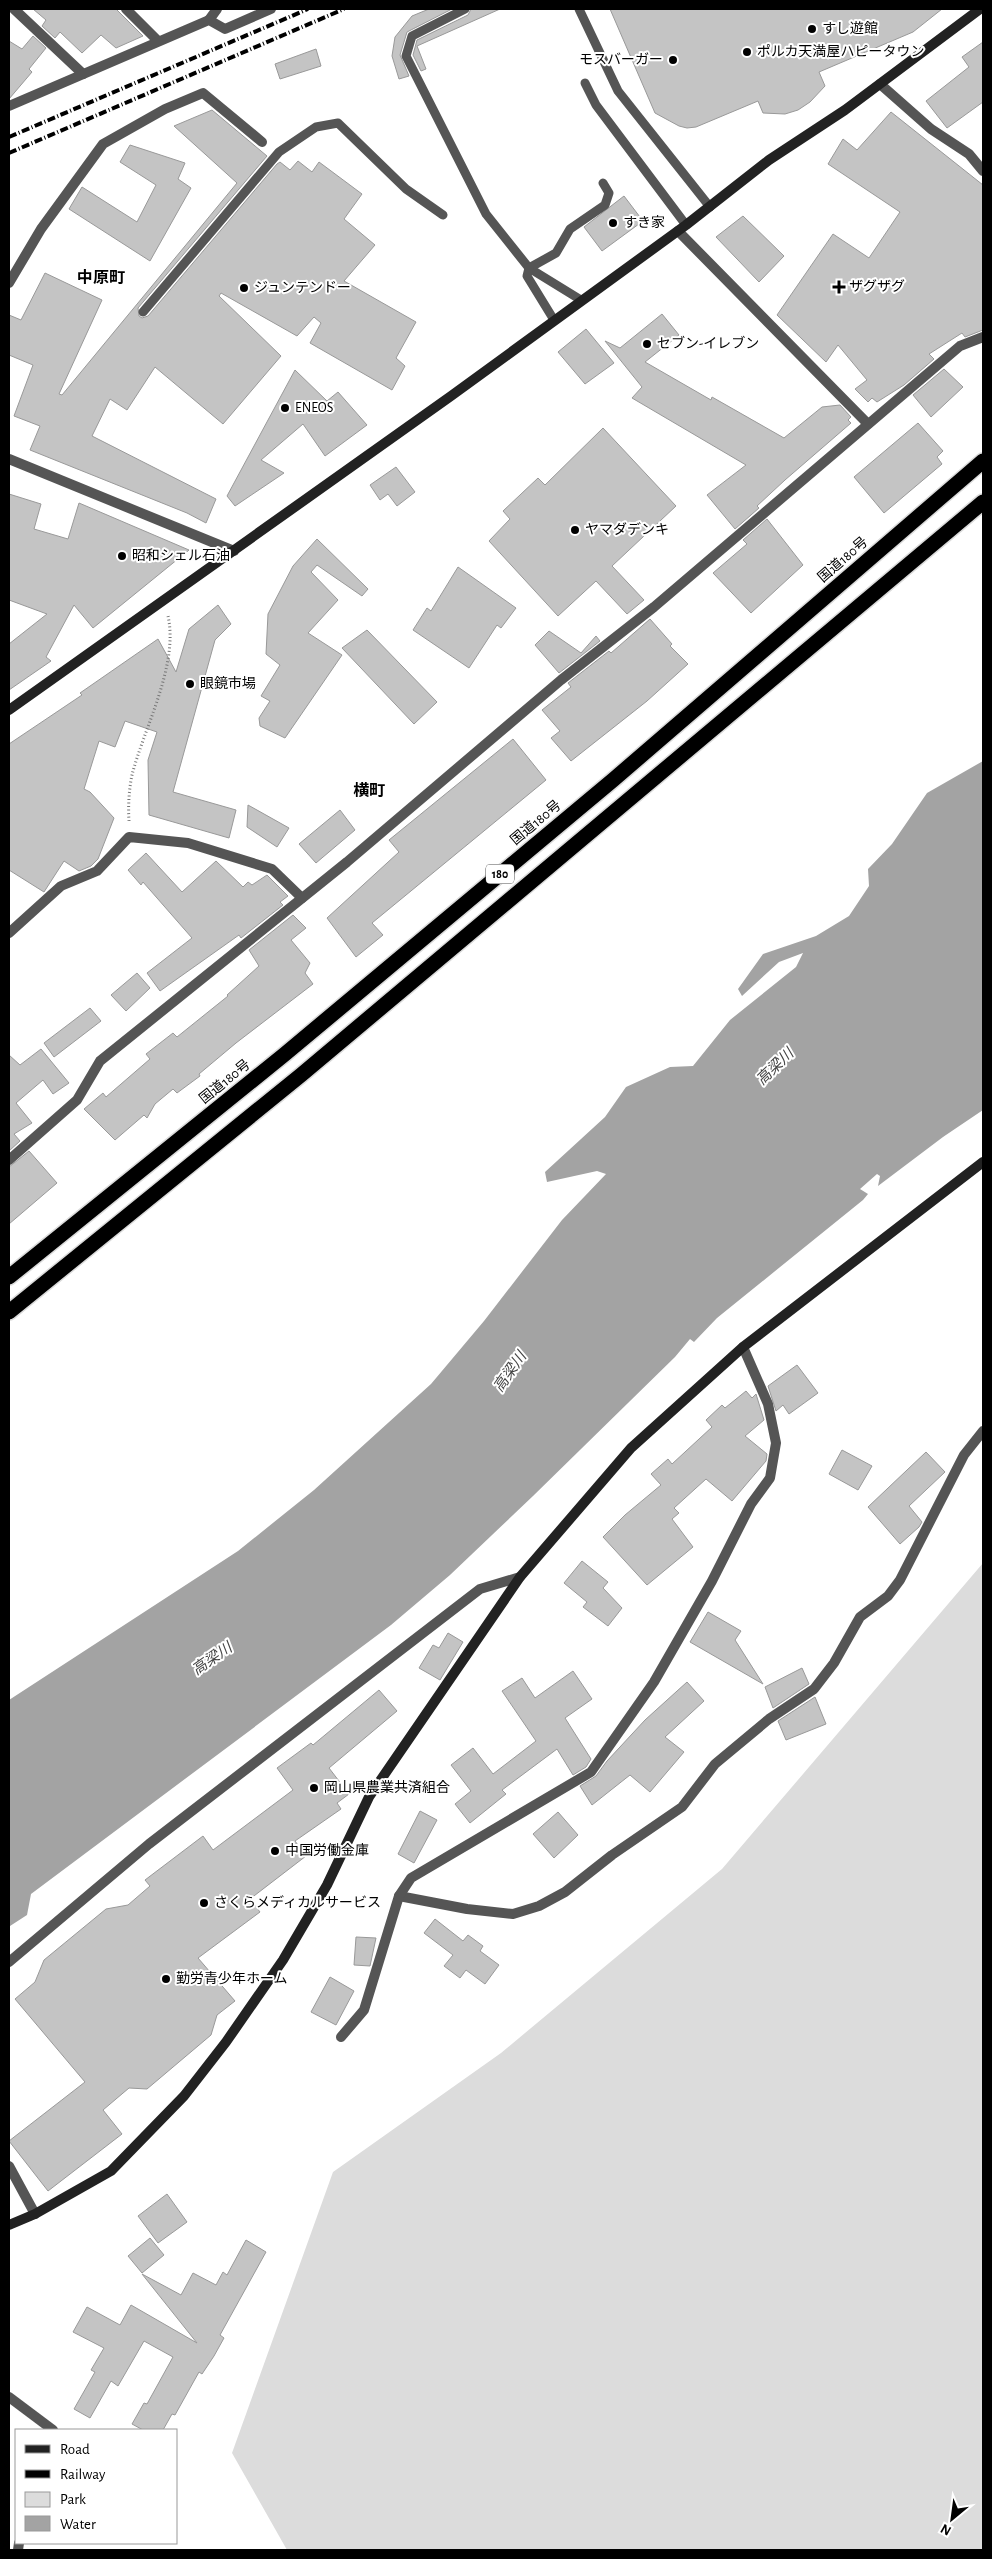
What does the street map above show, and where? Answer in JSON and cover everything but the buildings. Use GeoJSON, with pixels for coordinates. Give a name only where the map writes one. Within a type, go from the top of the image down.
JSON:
{"type":"FeatureCollection","features":[{"type":"Feature","properties":{"kind":"highway","name":"国道180号"},"geometry":{"type":"LineString","coordinates":[[9,1277],[285,1054],[613,780],[983,461]]}},
{"type":"Feature","properties":{"kind":"highway","name":"180"},"geometry":{"type":"LineString","coordinates":[[9,1312],[309,1068],[983,502]]}},
{"type":"Feature","properties":{"kind":"street"},"geometry":{"type":"LineString","coordinates":[[14,9],[82,74]]}},
{"type":"Feature","properties":{"kind":"street"},"geometry":{"type":"LineString","coordinates":[[126,9],[158,41]]}},
{"type":"Feature","properties":{"kind":"street"},"geometry":{"type":"LineString","coordinates":[[9,106],[209,20],[217,9]]}},
{"type":"Feature","properties":{"kind":"street"},"geometry":{"type":"LineString","coordinates":[[209,20],[225,29],[272,9]]}},
{"type":"Feature","properties":{"kind":"street"},"geometry":{"type":"LineString","coordinates":[[9,710],[234,551],[682,228],[769,160],[880,84],[980,9]]}},
{"type":"Feature","properties":{"kind":"street"},"geometry":{"type":"LineString","coordinates":[[880,84],[931,129],[969,154],[983,170]]}},
{"type":"Feature","properties":{"kind":"street"},"geometry":{"type":"LineString","coordinates":[[9,283],[41,229],[103,144],[165,108],[203,93],[262,142]]}},
{"type":"Feature","properties":{"kind":"street"},"geometry":{"type":"LineString","coordinates":[[682,228],[868,424]]}},
{"type":"Feature","properties":{"kind":"street"},"geometry":{"type":"LineString","coordinates":[[9,1160],[77,1100],[100,1061],[302,898],[561,680],[654,607],[960,346],[983,337]]}},
{"type":"Feature","properties":{"kind":"street"},"geometry":{"type":"LineString","coordinates":[[9,459],[234,551]]}},
{"type":"Feature","properties":{"kind":"street"},"geometry":{"type":"LineString","coordinates":[[9,933],[61,886],[98,871],[129,837],[188,843],[272,869],[302,898]]}},
{"type":"Feature","properties":{"kind":"street"},"geometry":{"type":"LineString","coordinates":[[9,2224],[35,2214],[112,2170],[184,2096],[226,2042],[283,1960],[328,1885],[369,1797],[520,1577],[631,1448],[742,1347],[983,1162]]}},
{"type":"Feature","properties":{"kind":"street"},"geometry":{"type":"LineString","coordinates":[[341,2037],[364,2010],[400,1896],[411,1878],[592,1772],[654,1682],[712,1581],[751,1504],[770,1478],[776,1443],[768,1404],[742,1347]]}},
{"type":"Feature","properties":{"kind":"street"},"geometry":{"type":"LineString","coordinates":[[400,1896],[467,1909],[513,1914],[565,1892],[612,1855],[682,1807],[715,1764],[769,1719],[814,1690],[834,1663],[860,1618],[888,1596],[900,1580],[964,1455],[983,1431]]}},
{"type":"Feature","properties":{"kind":"street"},"geometry":{"type":"LineString","coordinates":[[9,1962],[149,1844],[480,1589],[520,1577]]}},
{"type":"Feature","properties":{"kind":"street"},"geometry":{"type":"LineString","coordinates":[[9,2166],[35,2214]]}},
{"type":"Feature","properties":{"kind":"street"},"geometry":{"type":"LineString","coordinates":[[9,2397],[52,2429]]}},
{"type":"Feature","properties":{"kind":"lane"},"geometry":{"type":"LineString","coordinates":[[466,9],[412,36],[406,56],[486,214],[529,268],[581,300]]}},
{"type":"Feature","properties":{"kind":"lane"},"geometry":{"type":"LineString","coordinates":[[579,9],[618,91],[710,207]]}},
{"type":"Feature","properties":{"kind":"lane"},"geometry":{"type":"LineString","coordinates":[[584,83],[596,106],[682,228]]}},
{"type":"Feature","properties":{"kind":"lane"},"geometry":{"type":"LineString","coordinates":[[143,312],[279,152],[316,127],[338,123],[406,189],[443,215]]}},
{"type":"Feature","properties":{"kind":"lane"},"geometry":{"type":"LineString","coordinates":[[554,320],[527,276],[529,268],[556,254],[570,229],[605,206],[609,193],[602,183]]}},
{"type":"Feature","properties":{"kind":"lane"},"geometry":{"type":"LineString","coordinates":[[570,218],[570,229]]}},
{"type":"Feature","properties":{"kind":"path"},"geometry":{"type":"LineString","coordinates":[[129,837],[128,811],[132,776],[160,691],[170,646],[169,621],[164,600]]}},
{"type":"Feature","properties":{"kind":"green space"},"geometry":{"type":"Polygon","coordinates":[[[983,1563],[983,2550],[287,2550],[232,2453],[333,2172],[501,2053],[722,1869],[983,1563]]]}},
{"type":"Feature","properties":{"kind":"water","name":"高梁川"},"geometry":{"type":"Polygon","coordinates":[[[983,761],[983,1110],[943,1137],[878,1186],[880,1176],[877,1174],[860,1189],[868,1194],[863,1200],[717,1318],[694,1342],[690,1339],[675,1357],[450,1575],[391,1625],[31,1894],[27,1915],[10,1926],[9,1700],[238,1551],[314,1490],[431,1384],[484,1321],[562,1220],[606,1174],[597,1171],[547,1182],[545,1172],[605,1117],[626,1087],[670,1067],[693,1066],[730,1020],[796,967],[803,953],[779,962],[742,996],[738,989],[763,954],[816,936],[849,916],[869,886],[868,869],[892,844],[927,793],[983,761]]]}},
{"type":"Feature","properties":{"kind":"railway"},"geometry":{"type":"LineString","coordinates":[[9,137],[308,9]]}},
{"type":"Feature","properties":{"kind":"railway"},"geometry":{"type":"LineString","coordinates":[[9,153],[344,9]]}},
{"type":"Feature","properties":{"kind":"place","name":"すし遊館"},"geometry":{"type":"Point","coordinates":[812,29]}},
{"type":"Feature","properties":{"kind":"place","name":"ポルカ天満屋ハピータウン"},"geometry":{"type":"Point","coordinates":[747,52]}},
{"type":"Feature","properties":{"kind":"place","name":"モスバーガー"},"geometry":{"type":"Point","coordinates":[673,60]}},
{"type":"Feature","properties":{"kind":"place","name":"すき家"},"geometry":{"type":"Point","coordinates":[613,223]}},
{"type":"Feature","properties":{"kind":"place","name":"ザグザグ"},"geometry":{"type":"Point","coordinates":[839,287]}},
{"type":"Feature","properties":{"kind":"place","name":"ジュンテンドー"},"geometry":{"type":"Point","coordinates":[244,288]}},
{"type":"Feature","properties":{"kind":"place","name":"セブン-イレブン"},"geometry":{"type":"Point","coordinates":[647,344]}},
{"type":"Feature","properties":{"kind":"place","name":"ENEOS"},"geometry":{"type":"Point","coordinates":[285,408]}},
{"type":"Feature","properties":{"kind":"place","name":"ヤマダデンキ"},"geometry":{"type":"Point","coordinates":[575,530]}},
{"type":"Feature","properties":{"kind":"place","name":"昭和シェル石油"},"geometry":{"type":"Point","coordinates":[122,556]}},
{"type":"Feature","properties":{"kind":"place","name":"眼鏡市場"},"geometry":{"type":"Point","coordinates":[190,684]}},
{"type":"Feature","properties":{"kind":"place","name":"岡山県農業共済組合"},"geometry":{"type":"Point","coordinates":[314,1788]}},
{"type":"Feature","properties":{"kind":"place","name":"中国労働金庫"},"geometry":{"type":"Point","coordinates":[275,1851]}},
{"type":"Feature","properties":{"kind":"place","name":"さくらメディカルサービス"},"geometry":{"type":"Point","coordinates":[204,1903]}},
{"type":"Feature","properties":{"kind":"place","name":"勤労青少年ホーム"},"geometry":{"type":"Point","coordinates":[166,1979]}},
{"type":"Feature","properties":{"kind":"district","name":"中原町"},"geometry":{"type":"Point","coordinates":[101,278]}},
{"type":"Feature","properties":{"kind":"district","name":"横町"},"geometry":{"type":"Point","coordinates":[369,791]}}]}
